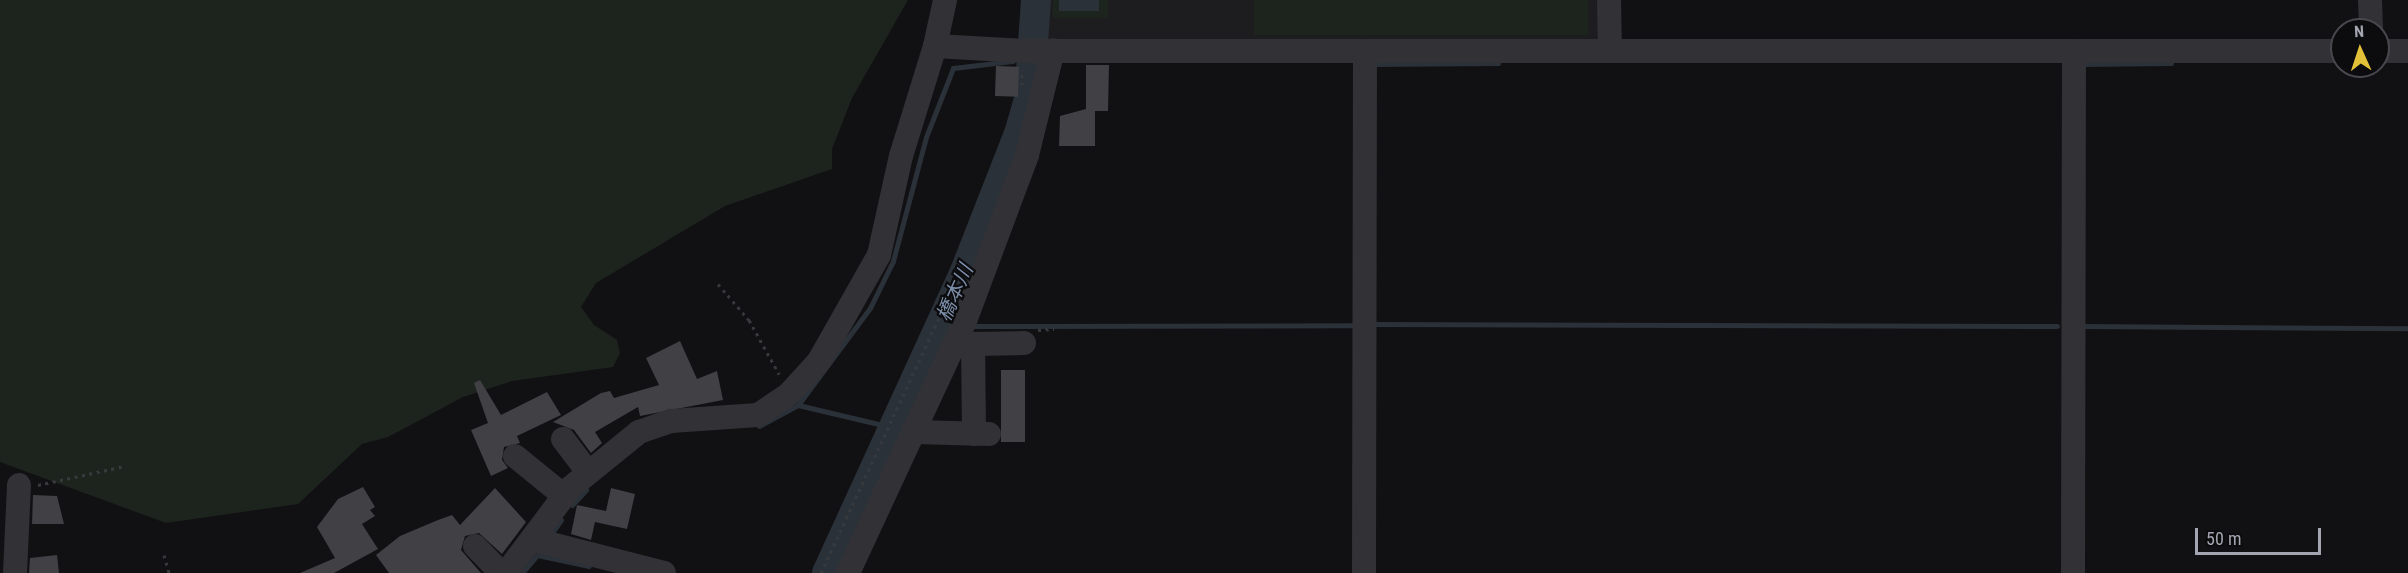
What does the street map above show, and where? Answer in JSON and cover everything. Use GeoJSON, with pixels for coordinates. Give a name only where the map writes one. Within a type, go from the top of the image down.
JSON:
{"type":"FeatureCollection","features":[{"type":"Feature","properties":{"kind":"street"},"geometry":{"type":"LineString","coordinates":[[475,546],[503,573],[535,540],[564,496],[588,472],[655,425],[758,415],[789,394],[825,351],[879,255],[901,156],[935,46],[945,0]]}},
{"type":"Feature","properties":{"kind":"street"},"geometry":{"type":"LineString","coordinates":[[1609,0],[1610,51]]}},
{"type":"Feature","properties":{"kind":"street"},"geometry":{"type":"LineString","coordinates":[[2370,0],[2371,18]]}},
{"type":"Feature","properties":{"kind":"street"},"geometry":{"type":"LineString","coordinates":[[935,46],[1036,51],[2330,51]]}},
{"type":"Feature","properties":{"kind":"street"},"geometry":{"type":"LineString","coordinates":[[848,573],[965,321],[1028,155],[1036,51]]}},
{"type":"Feature","properties":{"kind":"street"},"geometry":{"type":"LineString","coordinates":[[1364,573],[1365,51]]}},
{"type":"Feature","properties":{"kind":"street"},"geometry":{"type":"LineString","coordinates":[[2073,573],[2074,51]]}},
{"type":"Feature","properties":{"kind":"street"},"geometry":{"type":"LineString","coordinates":[[2390,51],[2408,51]]}},
{"type":"Feature","properties":{"kind":"street"},"geometry":{"type":"LineString","coordinates":[[913,432],[982,434],[973,344],[1024,343]]}},
{"type":"Feature","properties":{"kind":"street"},"geometry":{"type":"LineString","coordinates":[[563,439],[588,472]]}},
{"type":"Feature","properties":{"kind":"street"},"geometry":{"type":"LineString","coordinates":[[515,456],[564,496]]}},
{"type":"Feature","properties":{"kind":"street"},"geometry":{"type":"LineString","coordinates":[[15,573],[19,486]]}},
{"type":"Feature","properties":{"kind":"street"},"geometry":{"type":"LineString","coordinates":[[535,540],[664,573]]}},
{"type":"Feature","properties":{"kind":"path"},"geometry":{"type":"LineString","coordinates":[[1022,93],[1036,51]]}},
{"type":"Feature","properties":{"kind":"path"},"geometry":{"type":"LineString","coordinates":[[821,573],[963,264]]}},
{"type":"Feature","properties":{"kind":"path"},"geometry":{"type":"LineString","coordinates":[[718,284],[765,344],[789,394]]}},
{"type":"Feature","properties":{"kind":"path"},"geometry":{"type":"LineString","coordinates":[[19,486],[125,466]]}},
{"type":"Feature","properties":{"kind":"path"},"geometry":{"type":"LineString","coordinates":[[164,555],[169,573]]}},
{"type":"Feature","properties":{"kind":"shaded area"},"geometry":{"type":"Polygon","coordinates":[[[0,0],[908,0],[852,98],[832,149],[832,169],[725,206],[596,283],[581,307],[594,325],[617,340],[620,353],[613,367],[512,381],[463,397],[388,437],[362,444],[298,504],[166,523],[0,462],[0,0]]]}},
{"type":"Feature","properties":{"kind":"shaded area"},"geometry":{"type":"Polygon","coordinates":[[[1043,0],[1604,0],[1604,44],[1043,44],[1043,0]]]}},
{"type":"Feature","properties":{"kind":"shaded area"},"geometry":{"type":"Polygon","coordinates":[[[1053,0],[1108,0],[1108,18],[1053,18],[1053,0]]]}},
{"type":"Feature","properties":{"kind":"shaded area"},"geometry":{"type":"Polygon","coordinates":[[[1059,0],[1099,0],[1099,11],[1059,11],[1059,0]]]}},
{"type":"Feature","properties":{"kind":"shaded area"},"geometry":{"type":"Polygon","coordinates":[[[1254,0],[1588,0],[1588,35],[1254,35],[1254,0]]]}},
{"type":"Feature","properties":{"kind":"building"},"geometry":{"type":"Polygon","coordinates":[[[1086,65],[1109,65],[1108,111],[1095,111],[1095,146],[1059,146],[1060,116],[1086,109],[1086,65]]]}},
{"type":"Feature","properties":{"kind":"building"},"geometry":{"type":"Polygon","coordinates":[[[996,66],[1019,67],[1018,97],[995,96],[996,66]]]}},
{"type":"Feature","properties":{"kind":"building"},"geometry":{"type":"Polygon","coordinates":[[[680,341],[697,379],[717,371],[723,400],[640,416],[638,407],[595,432],[602,443],[591,453],[574,430],[553,422],[601,393],[610,391],[614,398],[659,385],[646,358],[680,341]]]}},
{"type":"Feature","properties":{"kind":"building"},"geometry":{"type":"Polygon","coordinates":[[[1001,370],[1025,370],[1025,442],[1001,442],[1001,370]]]}},
{"type":"Feature","properties":{"kind":"building"},"geometry":{"type":"Polygon","coordinates":[[[480,380],[501,415],[547,392],[561,415],[517,436],[520,443],[504,447],[502,460],[508,468],[491,476],[471,430],[488,423],[474,383],[480,380]]]}},
{"type":"Feature","properties":{"kind":"building"},"geometry":{"type":"Polygon","coordinates":[[[363,487],[375,507],[370,510],[375,516],[362,524],[378,549],[334,573],[300,573],[335,558],[317,527],[338,499],[363,487]]]}},
{"type":"Feature","properties":{"kind":"building"},"geometry":{"type":"Polygon","coordinates":[[[495,488],[526,522],[502,554],[479,533],[465,536],[461,550],[481,573],[389,573],[376,555],[400,536],[452,515],[460,525],[495,488]]]}},
{"type":"Feature","properties":{"kind":"building"},"geometry":{"type":"Polygon","coordinates":[[[611,488],[635,494],[627,529],[595,522],[591,540],[571,534],[577,505],[606,511],[611,488]]]}},
{"type":"Feature","properties":{"kind":"building"},"geometry":{"type":"Polygon","coordinates":[[[33,495],[57,496],[64,524],[32,524],[33,495]]]}},
{"type":"Feature","properties":{"kind":"building"},"geometry":{"type":"Polygon","coordinates":[[[57,555],[59,573],[29,573],[30,558],[57,555]]]}},
{"type":"Feature","properties":{"kind":"waterway","name":"橋本川"},"geometry":{"type":"LineString","coordinates":[[827,573],[964,274],[1019,134],[1029,100],[1036,0]]}},
{"type":"Feature","properties":{"kind":"waterway"},"geometry":{"type":"LineString","coordinates":[[759,426],[798,405],[870,308],[893,261],[926,137],[953,68],[1013,61]]}},
{"type":"Feature","properties":{"kind":"waterway"},"geometry":{"type":"LineString","coordinates":[[1377,64],[1498,63]]}},
{"type":"Feature","properties":{"kind":"waterway"},"geometry":{"type":"LineString","coordinates":[[2086,64],[2171,63]]}},
{"type":"Feature","properties":{"kind":"waterway"},"geometry":{"type":"LineString","coordinates":[[1373,324],[2057,326]]}},
{"type":"Feature","properties":{"kind":"waterway"},"geometry":{"type":"LineString","coordinates":[[972,326],[1359,325]]}},
{"type":"Feature","properties":{"kind":"waterway"},"geometry":{"type":"LineString","coordinates":[[2081,326],[2408,328]]}},
{"type":"Feature","properties":{"kind":"waterway"},"geometry":{"type":"LineString","coordinates":[[798,405],[895,428]]}},
{"type":"Feature","properties":{"kind":"waterway"},"geometry":{"type":"LineString","coordinates":[[572,505],[586,490]]}},
{"type":"Feature","properties":{"kind":"waterway"},"geometry":{"type":"LineString","coordinates":[[549,537],[561,520]]}},
{"type":"Feature","properties":{"kind":"waterway"},"geometry":{"type":"LineString","coordinates":[[522,573],[537,555],[589,566]]}}]}
